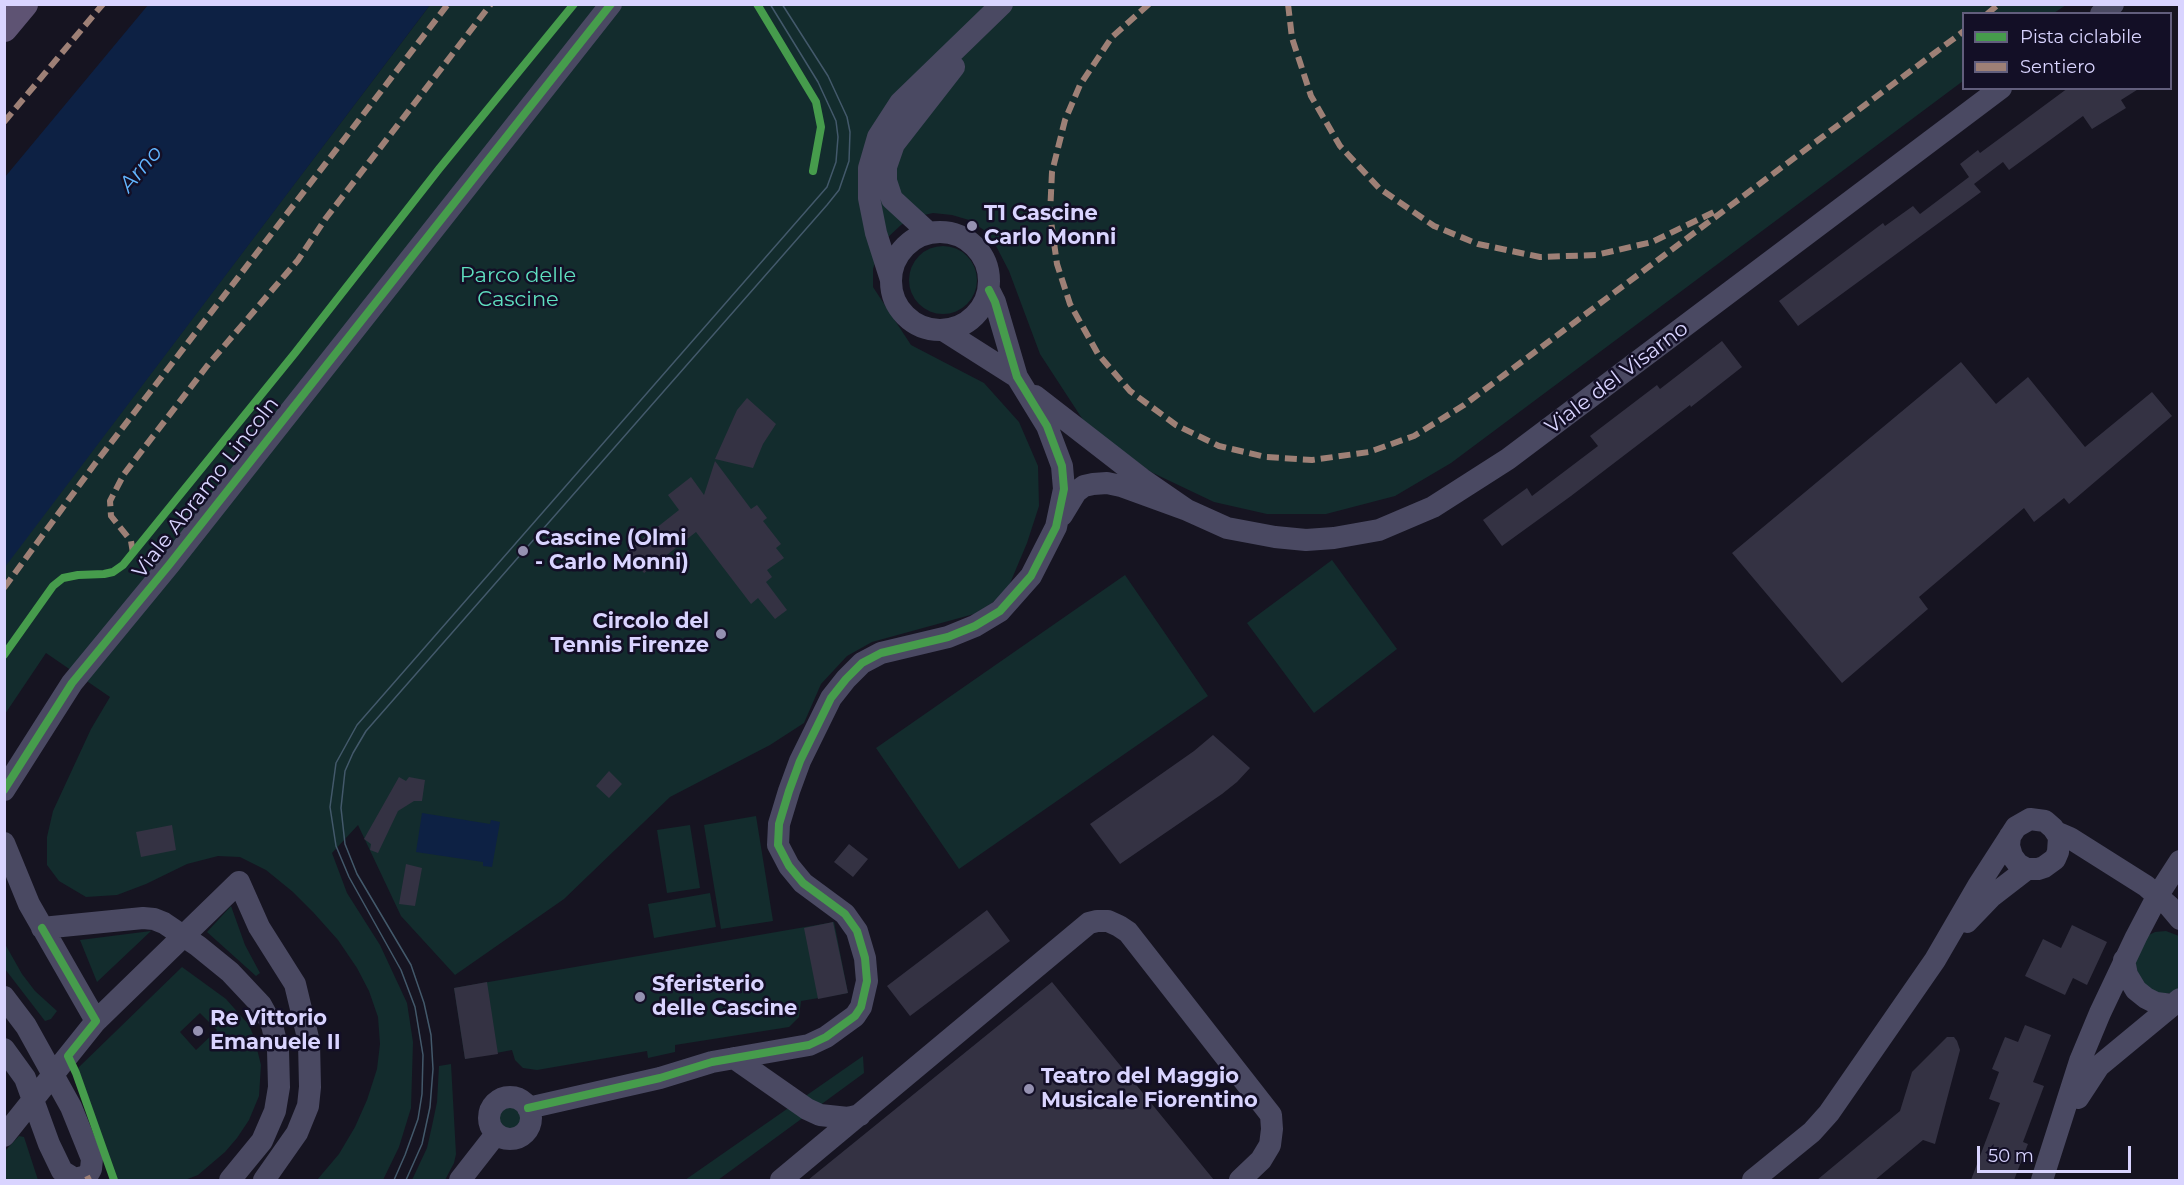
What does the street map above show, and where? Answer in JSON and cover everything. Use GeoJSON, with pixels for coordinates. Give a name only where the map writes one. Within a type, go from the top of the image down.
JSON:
{"type":"FeatureCollection","features":[{"type":"Feature","properties":{"kind":"main road"},"geometry":{"type":"LineString","coordinates":[[4,28],[24,4]]}},
{"type":"Feature","properties":{"kind":"street","name":"Viale Abramo Lincoln"},"geometry":{"type":"LineString","coordinates":[[4,790],[72,683],[169,565],[611,4]]}},
{"type":"Feature","properties":{"kind":"street"},"geometry":{"type":"LineString","coordinates":[[929,233],[892,199],[885,176],[889,155],[900,135],[916,118],[1002,4]]}},
{"type":"Feature","properties":{"kind":"street"},"geometry":{"type":"LineString","coordinates":[[891,280],[893,266],[902,250],[916,237],[929,233],[951,232],[959,234],[976,246],[987,264],[990,276],[989,290],[982,307],[972,319],[961,326],[943,330],[922,327],[910,320],[896,302],[876,233],[868,198],[869,168],[878,137],[900,103],[1002,4]]}},
{"type":"Feature","properties":{"kind":"street","name":"Viale del Visarno"},"geometry":{"type":"LineString","coordinates":[[528,1108],[660,1078],[712,1062],[809,1045],[826,1037],[855,1016],[865,996],[867,981],[865,958],[857,931],[837,907],[803,883],[781,853],[777,835],[789,790],[800,761],[831,698],[862,663],[893,649],[948,637],[975,626],[988,619],[1010,601],[1031,576],[1076,492],[1084,486],[1107,483],[1121,486],[1187,510],[1227,528],[1306,540],[1334,538],[1379,530],[1433,507],[1508,459],[1998,90]]}},
{"type":"Feature","properties":{"kind":"street","name":"Viale del Visarno"},"geometry":{"type":"LineString","coordinates":[[989,290],[1021,382],[1047,426],[1062,466],[1064,489],[1056,527]]}},
{"type":"Feature","properties":{"kind":"street","name":"Viale del Visarno"},"geometry":{"type":"LineString","coordinates":[[943,330],[1021,382],[1142,479],[1187,510]]}},
{"type":"Feature","properties":{"kind":"street"},"geometry":{"type":"LineString","coordinates":[[1753,1180],[1812,1132],[1829,1113],[1935,960],[2016,826],[2030,819],[2045,822],[2056,832],[2078,843],[2158,895],[2180,919]]}},
{"type":"Feature","properties":{"kind":"street"},"geometry":{"type":"LineString","coordinates":[[2055,859],[2060,845],[2056,832]]}},
{"type":"Feature","properties":{"kind":"street"},"geometry":{"type":"LineString","coordinates":[[2010,836],[2009,846],[2012,856],[2018,864],[2027,869]]}},
{"type":"Feature","properties":{"kind":"street"},"geometry":{"type":"LineString","coordinates":[[4,843],[19,882],[42,928],[96,1021]]}},
{"type":"Feature","properties":{"kind":"street"},"geometry":{"type":"LineString","coordinates":[[1935,960],[1983,904],[2027,869],[2044,867],[2055,859],[2098,858]]}},
{"type":"Feature","properties":{"kind":"street"},"geometry":{"type":"LineString","coordinates":[[2042,1180],[2080,1061],[2124,960],[2158,895],[2180,861]]}},
{"type":"Feature","properties":{"kind":"street"},"geometry":{"type":"LineString","coordinates":[[4,1136],[96,1021],[239,882],[259,927],[295,984],[309,1042],[308,1106],[297,1133],[264,1180]]}},
{"type":"Feature","properties":{"kind":"street"},"geometry":{"type":"LineString","coordinates":[[42,928],[147,918],[164,923],[184,935],[230,972],[267,1014],[278,1050],[279,1087],[271,1123],[262,1141],[231,1180]]}},
{"type":"Feature","properties":{"kind":"street"},"geometry":{"type":"LineString","coordinates":[[781,1180],[1089,923],[1108,921],[1119,926],[1137,942],[1271,1115],[1270,1145],[1261,1160],[1240,1180]]}},
{"type":"Feature","properties":{"kind":"street"},"geometry":{"type":"LineString","coordinates":[[2124,960],[2127,975],[2136,990],[2156,1002],[2176,1002]]}},
{"type":"Feature","properties":{"kind":"street"},"geometry":{"type":"LineString","coordinates":[[4,997],[27,1026],[78,1121],[92,1159],[88,1178],[75,1179],[62,1171],[25,1078],[4,1049]]}},
{"type":"Feature","properties":{"kind":"street"},"geometry":{"type":"LineString","coordinates":[[2055,1142],[2094,1072],[2176,1002]]}},
{"type":"Feature","properties":{"kind":"street"},"geometry":{"type":"LineString","coordinates":[[734,1058],[814,1112],[835,1118],[860,1116]]}},
{"type":"Feature","properties":{"kind":"street"},"geometry":{"type":"LineString","coordinates":[[507,1097],[513,1097],[519,1099],[528,1108],[530,1122],[523,1134],[510,1139],[496,1134],[489,1115],[495,1103],[507,1097]]}},
{"type":"Feature","properties":{"kind":"street"},"geometry":{"type":"LineString","coordinates":[[460,1180],[496,1134]]}},
{"type":"Feature","properties":{"kind":"green space","name":"Parco delle Cascine"},"geometry":{"type":"Polygon","coordinates":[[[430,5],[2066,5],[2056,12],[1962,12],[1962,82],[1451,463],[1395,496],[1326,514],[1267,514],[1214,502],[1151,472],[1085,423],[1040,354],[1009,271],[995,244],[984,230],[969,220],[933,213],[915,217],[901,225],[886,239],[878,253],[873,269],[873,287],[911,345],[984,383],[1019,422],[1038,466],[1039,506],[1027,543],[1008,588],[992,603],[974,614],[872,642],[847,656],[821,684],[804,723],[770,745],[670,797],[564,899],[455,975],[401,916],[358,825],[332,853],[347,893],[380,945],[407,1003],[413,1042],[411,1108],[399,1147],[383,1180],[317,1180],[339,1154],[367,1100],[377,1069],[380,1044],[378,1017],[369,991],[338,940],[293,892],[266,870],[240,857],[218,856],[187,864],[117,895],[86,897],[59,881],[47,865],[47,837],[53,811],[91,729],[110,697],[46,653],[5,714],[4,567],[430,5]]]}},
{"type":"Feature","properties":{"kind":"green space"},"geometry":{"type":"Polygon","coordinates":[[[943,246],[956,249],[967,256],[974,267],[977,280],[974,293],[967,304],[956,311],[943,314],[930,311],[919,304],[912,293],[909,280],[912,267],[919,256],[930,249],[943,246]]]}},
{"type":"Feature","properties":{"kind":"green space"},"geometry":{"type":"Polygon","coordinates":[[[1332,560],[1397,649],[1314,713],[1247,623],[1332,560]]]}},
{"type":"Feature","properties":{"kind":"green space"},"geometry":{"type":"Polygon","coordinates":[[[1125,575],[1208,696],[959,869],[876,748],[1125,575]]]}},
{"type":"Feature","properties":{"kind":"green space"},"geometry":{"type":"Polygon","coordinates":[[[756,816],[773,921],[721,929],[704,825],[756,816]]]}},
{"type":"Feature","properties":{"kind":"green space"},"geometry":{"type":"Polygon","coordinates":[[[690,825],[700,888],[667,893],[657,830],[690,825]]]}},
{"type":"Feature","properties":{"kind":"green space"},"geometry":{"type":"Polygon","coordinates":[[[710,893],[716,927],[654,938],[648,904],[710,893]]]}},
{"type":"Feature","properties":{"kind":"green space"},"geometry":{"type":"Polygon","coordinates":[[[231,906],[245,945],[260,973],[256,976],[207,932],[231,906]]]}},
{"type":"Feature","properties":{"kind":"green space","name":"Sferisterio delle Cascine"},"geometry":{"type":"Polygon","coordinates":[[[834,922],[848,993],[801,1001],[799,1017],[789,1027],[675,1045],[675,1052],[648,1058],[647,1051],[537,1070],[523,1068],[515,1060],[512,1050],[465,1059],[454,988],[834,922]]]}},
{"type":"Feature","properties":{"kind":"green space"},"geometry":{"type":"Polygon","coordinates":[[[151,931],[97,982],[80,940],[151,931]]]}},
{"type":"Feature","properties":{"kind":"green space"},"geometry":{"type":"Polygon","coordinates":[[[2166,931],[2179,936],[2179,989],[2171,993],[2160,994],[2141,985],[2133,954],[2145,937],[2155,932],[2166,931]]]}},
{"type":"Feature","properties":{"kind":"green space"},"geometry":{"type":"Polygon","coordinates":[[[5,944],[22,974],[35,991],[57,1011],[51,1019],[45,1021],[5,969],[5,944]]]}},
{"type":"Feature","properties":{"kind":"green space"},"geometry":{"type":"Polygon","coordinates":[[[182,967],[226,999],[249,1025],[261,1065],[259,1096],[249,1120],[237,1138],[225,1152],[198,1175],[185,1180],[117,1180],[78,1068],[182,967]],[[200,1013],[180,1032],[196,1050],[217,1030],[200,1013]]]}},
{"type":"Feature","properties":{"kind":"green space"},"geometry":{"type":"Polygon","coordinates":[[[863,1056],[864,1073],[718,1180],[685,1180],[863,1056]]]}},
{"type":"Feature","properties":{"kind":"green space"},"geometry":{"type":"Polygon","coordinates":[[[451,1064],[456,1154],[454,1163],[445,1180],[412,1180],[427,1148],[437,1102],[439,1066],[451,1064]]]}},
{"type":"Feature","properties":{"kind":"green space"},"geometry":{"type":"Polygon","coordinates":[[[510,1101],[522,1106],[527,1118],[522,1130],[510,1135],[498,1130],[493,1118],[498,1106],[510,1101]]]}},
{"type":"Feature","properties":{"kind":"green space"},"geometry":{"type":"Polygon","coordinates":[[[19,1136],[24,1137],[38,1180],[5,1180],[5,1151],[19,1136]]]}},
{"type":"Feature","properties":{"kind":"water","name":"Arno"},"geometry":{"type":"Polygon","coordinates":[[[148,5],[430,5],[5,567],[5,177],[148,5]]]}},
{"type":"Feature","properties":{"kind":"water"},"geometry":{"type":"Polygon","coordinates":[[[422,813],[490,824],[491,820],[500,822],[492,867],[483,866],[483,862],[416,852],[422,813]]]}},
{"type":"Feature","properties":{"kind":"building"},"geometry":{"type":"Polygon","coordinates":[[[2065,90],[2137,90],[2121,100],[2126,108],[2092,129],[2083,116],[2009,170],[2003,162],[1974,184],[1981,192],[1798,326],[1779,301],[1883,223],[1885,226],[1913,206],[1920,214],[1969,177],[1960,164],[1978,150],[1980,153],[2065,90]]]}},
{"type":"Feature","properties":{"kind":"building"},"geometry":{"type":"Polygon","coordinates":[[[1722,341],[1742,367],[1502,546],[1483,520],[1527,488],[1532,496],[1598,446],[1590,436],[1657,385],[1660,389],[1722,341]]]}},
{"type":"Feature","properties":{"kind":"building"},"geometry":{"type":"Polygon","coordinates":[[[1961,362],[1996,404],[2028,377],[2085,447],[2152,392],[2172,416],[2069,504],[2064,498],[2034,522],[2024,508],[1919,597],[1928,609],[1842,683],[1732,553],[1961,362]]]}},
{"type":"Feature","properties":{"kind":"building"},"geometry":{"type":"Polygon","coordinates":[[[747,398],[776,424],[763,444],[753,468],[715,459],[737,410],[747,398]]]}},
{"type":"Feature","properties":{"kind":"building"},"geometry":{"type":"Polygon","coordinates":[[[715,461],[751,509],[757,505],[767,518],[763,521],[781,544],[776,548],[784,558],[767,570],[772,577],[766,582],[787,610],[775,619],[758,598],[751,604],[696,532],[644,573],[627,551],[679,510],[668,495],[691,477],[704,495],[715,461]]]}},
{"type":"Feature","properties":{"kind":"building"},"geometry":{"type":"Polygon","coordinates":[[[1213,735],[1250,768],[1222,794],[1120,864],[1090,824],[1194,751],[1213,735]]]}},
{"type":"Feature","properties":{"kind":"building"},"geometry":{"type":"Polygon","coordinates":[[[609,771],[622,784],[609,798],[596,786],[609,771]]]}},
{"type":"Feature","properties":{"kind":"building"},"geometry":{"type":"Polygon","coordinates":[[[399,777],[406,781],[409,777],[425,780],[422,801],[414,801],[398,811],[378,853],[370,850],[371,844],[364,839],[399,777]]]}},
{"type":"Feature","properties":{"kind":"building"},"geometry":{"type":"Polygon","coordinates":[[[172,825],[176,850],[141,857],[136,832],[172,825]]]}},
{"type":"Feature","properties":{"kind":"building"},"geometry":{"type":"Polygon","coordinates":[[[849,844],[868,859],[853,877],[834,862],[849,844]]]}},
{"type":"Feature","properties":{"kind":"building"},"geometry":{"type":"Polygon","coordinates":[[[406,864],[422,868],[415,906],[399,904],[406,864]]]}},
{"type":"Feature","properties":{"kind":"building"},"geometry":{"type":"Polygon","coordinates":[[[987,910],[1010,941],[910,1016],[887,986],[987,910]]]}},
{"type":"Feature","properties":{"kind":"building"},"geometry":{"type":"Polygon","coordinates":[[[833,922],[848,993],[818,999],[804,928],[833,922]]]}},
{"type":"Feature","properties":{"kind":"building"},"geometry":{"type":"Polygon","coordinates":[[[2072,925],[2107,942],[2087,985],[2073,978],[2065,995],[2025,976],[2043,939],[2061,948],[2072,925]]]}},
{"type":"Feature","properties":{"kind":"building"},"geometry":{"type":"Polygon","coordinates":[[[487,982],[498,1054],[465,1059],[454,988],[487,982]]]}},
{"type":"Feature","properties":{"kind":"building","name":"Teatro del Maggio Musicale Fiorentino"},"geometry":{"type":"Polygon","coordinates":[[[1052,982],[1214,1180],[808,1180],[877,1124],[1052,982]]]}},
{"type":"Feature","properties":{"kind":"building"},"geometry":{"type":"Polygon","coordinates":[[[2025,1025],[2051,1035],[2033,1082],[2044,1086],[2023,1142],[2028,1144],[2014,1180],[1971,1180],[2000,1103],[1989,1099],[1999,1072],[1992,1069],[2005,1037],[2018,1042],[2025,1025]]]}},
{"type":"Feature","properties":{"kind":"building"},"geometry":{"type":"Polygon","coordinates":[[[1947,1037],[1954,1037],[1960,1050],[1935,1144],[1923,1140],[1875,1180],[1817,1180],[1900,1111],[1912,1072],[1947,1037]]]}},
{"type":"Feature","properties":{"kind":"tram line"},"geometry":{"type":"LineString","coordinates":[[394,1180],[418,1119],[422,1094],[423,1055],[415,1007],[401,970],[349,877],[336,846],[330,807],[336,763],[357,725],[827,187],[836,162],[838,137],[836,121],[818,82],[770,4]]}},
{"type":"Feature","properties":{"kind":"tram line"},"geometry":{"type":"LineString","coordinates":[[406,1180],[422,1144],[430,1107],[433,1069],[431,1035],[424,1003],[411,965],[357,874],[345,844],[341,808],[345,771],[366,731],[839,190],[849,161],[850,132],[847,117],[828,76],[782,4]]}},
{"type":"Feature","properties":{"kind":"marked path"},"geometry":{"type":"LineString","coordinates":[[4,122],[103,4]]}},
{"type":"Feature","properties":{"kind":"marked path"},"geometry":{"type":"LineString","coordinates":[[4,588],[94,465],[448,4]]}},
{"type":"Feature","properties":{"kind":"marked path"},"geometry":{"type":"LineString","coordinates":[[133,553],[131,541],[111,516],[110,501],[124,474],[207,366],[298,260],[326,218],[491,4]]}},
{"type":"Feature","properties":{"kind":"marked path"},"geometry":{"type":"LineString","coordinates":[[1149,4],[1112,37],[1080,85],[1065,120],[1052,172],[1050,214],[1057,264],[1070,304],[1098,354],[1130,391],[1176,425],[1219,446],[1266,457],[1312,460],[1369,452],[1414,436],[1464,405],[1962,32]]}},
{"type":"Feature","properties":{"kind":"marked path"},"geometry":{"type":"LineString","coordinates":[[1288,4],[1292,38],[1311,96],[1340,146],[1379,188],[1434,226],[1478,244],[1540,257],[1596,255],[1652,242],[1714,212]]}},
{"type":"Feature","properties":{"kind":"marked path"},"geometry":{"type":"LineString","coordinates":[[1989,12],[1999,4]]}},
{"type":"Feature","properties":{"kind":"marked path"},"geometry":{"type":"LineString","coordinates":[[87,1176],[89,1180]]}},
{"type":"Feature","properties":{"kind":"cycle path"},"geometry":{"type":"LineString","coordinates":[[4,655],[53,586],[63,578],[104,574],[113,572],[123,565],[295,353],[439,169],[574,4]]}},
{"type":"Feature","properties":{"kind":"cycle path"},"geometry":{"type":"LineString","coordinates":[[4,790],[72,683],[169,565],[611,4]]}},
{"type":"Feature","properties":{"kind":"cycle path"},"geometry":{"type":"LineString","coordinates":[[757,4],[816,102],[821,127],[813,171]]}},
{"type":"Feature","properties":{"kind":"cycle path"},"geometry":{"type":"LineString","coordinates":[[528,1108],[660,1078],[712,1062],[809,1045],[826,1037],[855,1016],[861,1007],[867,981],[865,958],[857,931],[845,914],[803,883],[789,866],[778,845],[779,824],[800,761],[831,698],[846,679],[862,663],[881,653],[948,637],[975,626],[1000,611],[1031,576],[1056,527],[1064,489],[1062,466],[1047,426],[1017,377],[995,302],[989,290]]}},
{"type":"Feature","properties":{"kind":"cycle path"},"geometry":{"type":"LineString","coordinates":[[42,928],[96,1021],[68,1056],[114,1180]]}},
{"type":"Feature","properties":{"kind":"place","name":"T1 Cascine Carlo Monni"},"geometry":{"type":"Point","coordinates":[972,226]}},
{"type":"Feature","properties":{"kind":"place","name":"Cascine (Olmi - Carlo Monni)"},"geometry":{"type":"Point","coordinates":[523,551]}},
{"type":"Feature","properties":{"kind":"place","name":"Circolo del Tennis Firenze"},"geometry":{"type":"Point","coordinates":[721,634]}},
{"type":"Feature","properties":{"kind":"place","name":"Sferisterio delle Cascine"},"geometry":{"type":"Point","coordinates":[640,997]}},
{"type":"Feature","properties":{"kind":"place","name":"Re Vittorio Emanuele II"},"geometry":{"type":"Point","coordinates":[198,1031]}},
{"type":"Feature","properties":{"kind":"place","name":"Teatro del Maggio Musicale Fiorentino"},"geometry":{"type":"Point","coordinates":[1029,1089]}}]}
